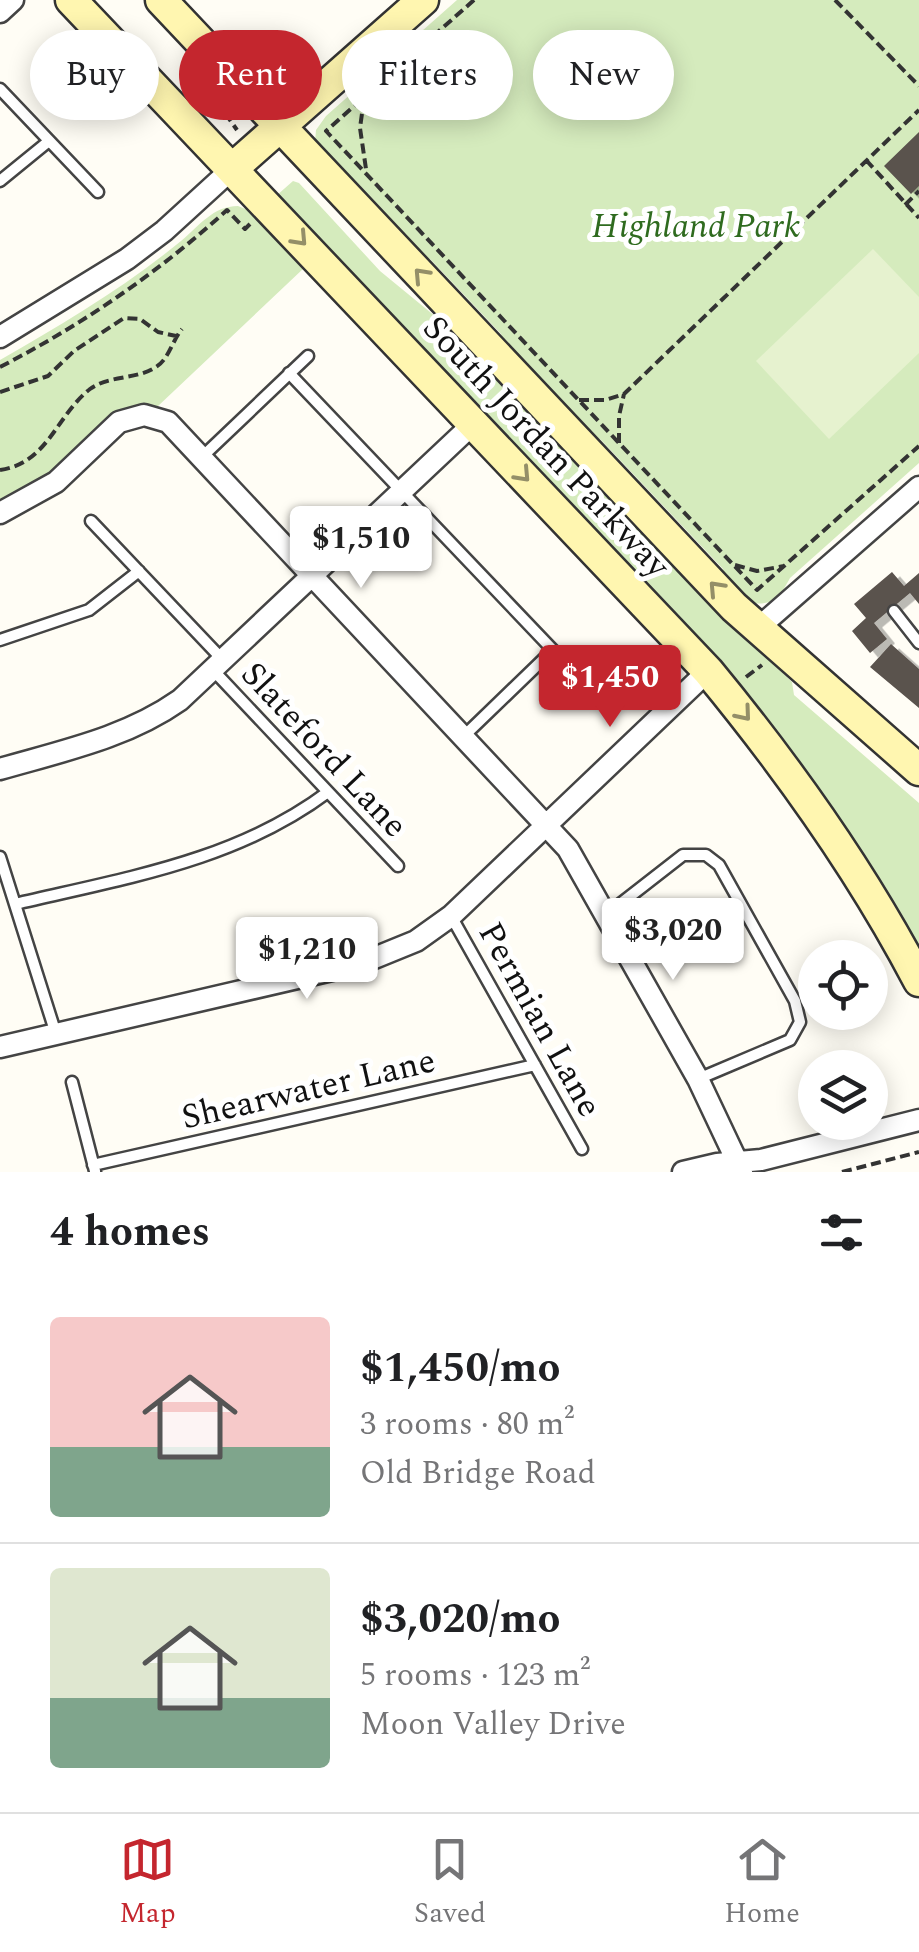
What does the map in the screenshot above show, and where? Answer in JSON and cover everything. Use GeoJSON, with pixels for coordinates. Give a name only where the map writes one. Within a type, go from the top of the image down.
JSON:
{"type":"FeatureCollection","features":[{"type":"Feature","properties":{"kind":"street"},"geometry":{"type":"LineString","coordinates":[[0,12],[13,0]]}},
{"type":"Feature","properties":{"kind":"street","name":"South Jordan Parkway"},"geometry":{"type":"LineString","coordinates":[[72,0],[708,671],[808,799],[890,925],[919,981]]}},
{"type":"Feature","properties":{"kind":"street","name":"South Jordan Parkway"},"geometry":{"type":"LineString","coordinates":[[161,0],[281,126],[328,154],[757,628],[919,770]]}},
{"type":"Feature","properties":{"kind":"street"},"geometry":{"type":"LineString","coordinates":[[0,337],[127,259],[164,231],[424,0]]}},
{"type":"Feature","properties":{"kind":"street"},"geometry":{"type":"LineString","coordinates":[[0,514],[56,482],[119,422],[135,416],[152,416],[168,422],[568,849],[698,1079],[741,1168]]}},
{"type":"Feature","properties":{"kind":"street"},"geometry":{"type":"LineString","coordinates":[[0,769],[138,726],[180,700],[474,422]]}},
{"type":"Feature","properties":{"kind":"street"},"geometry":{"type":"LineString","coordinates":[[757,628],[919,487]]}},
{"type":"Feature","properties":{"kind":"street"},"geometry":{"type":"LineString","coordinates":[[0,1046],[381,958],[416,942],[451,916],[708,671]]}},
{"type":"Feature","properties":{"kind":"street"},"geometry":{"type":"LineString","coordinates":[[683,1172],[717,1164],[741,1168],[919,1120]]}},
{"type":"Feature","properties":{"kind":"lane"},"geometry":{"type":"LineString","coordinates":[[0,89],[98,192]]}},
{"type":"Feature","properties":{"kind":"lane"},"geometry":{"type":"LineString","coordinates":[[0,181],[49,141]]}},
{"type":"Feature","properties":{"kind":"lane"},"geometry":{"type":"LineString","coordinates":[[202,458],[308,356]]}},
{"type":"Feature","properties":{"kind":"lane"},"geometry":{"type":"LineString","coordinates":[[289,374],[591,690]]}},
{"type":"Feature","properties":{"kind":"lane","name":"Slateford Lane"},"geometry":{"type":"LineString","coordinates":[[91,521],[328,792],[398,866]]}},
{"type":"Feature","properties":{"kind":"lane"},"geometry":{"type":"LineString","coordinates":[[0,640],[89,610],[138,571]]}},
{"type":"Feature","properties":{"kind":"lane"},"geometry":{"type":"LineString","coordinates":[[894,611],[919,643]]}},
{"type":"Feature","properties":{"kind":"lane"},"geometry":{"type":"LineString","coordinates":[[464,736],[554,650]]}},
{"type":"Feature","properties":{"kind":"lane"},"geometry":{"type":"LineString","coordinates":[[15,904],[213,855],[290,819],[328,792]]}},
{"type":"Feature","properties":{"kind":"lane"},"geometry":{"type":"LineString","coordinates":[[606,915],[683,855],[698,852],[713,859],[795,1001],[800,1015],[790,1040],[698,1079]]}},
{"type":"Feature","properties":{"kind":"lane"},"geometry":{"type":"LineString","coordinates":[[0,857],[56,1034]]}},
{"type":"Feature","properties":{"kind":"lane","name":"Permian Lane"},"geometry":{"type":"LineString","coordinates":[[451,916],[582,1149]]}},
{"type":"Feature","properties":{"kind":"lane","name":"Shearwater Lane"},"geometry":{"type":"LineString","coordinates":[[72,1082],[94,1169],[535,1065]]}},
{"type":"Feature","properties":{"kind":"path"},"geometry":{"type":"LineString","coordinates":[[440,30],[474,0]]}},
{"type":"Feature","properties":{"kind":"path"},"geometry":{"type":"LineString","coordinates":[[835,0],[919,86]]}},
{"type":"Feature","properties":{"kind":"path"},"geometry":{"type":"LineString","coordinates":[[579,400],[605,400],[624,394],[919,110]]}},
{"type":"Feature","properties":{"kind":"path"},"geometry":{"type":"LineString","coordinates":[[342,117],[326,131],[328,154],[367,173],[758,590],[919,446]]}},
{"type":"Feature","properties":{"kind":"path"},"geometry":{"type":"LineString","coordinates":[[361,120],[367,173]]}},
{"type":"Feature","properties":{"kind":"path"},"geometry":{"type":"LineString","coordinates":[[866,160],[919,218]]}},
{"type":"Feature","properties":{"kind":"path"},"geometry":{"type":"LineString","coordinates":[[905,205],[919,192]]}},
{"type":"Feature","properties":{"kind":"path"},"geometry":{"type":"LineString","coordinates":[[0,368],[148,276],[227,210],[245,229],[270,206]]}},
{"type":"Feature","properties":{"kind":"path"},"geometry":{"type":"LineString","coordinates":[[0,392],[48,376],[74,351],[124,318],[140,320],[158,332],[176,336]]}},
{"type":"Feature","properties":{"kind":"path"},"geometry":{"type":"LineString","coordinates":[[0,470],[18,466],[36,455],[94,386],[155,368],[182,329]]}},
{"type":"Feature","properties":{"kind":"path"},"geometry":{"type":"LineString","coordinates":[[620,443],[619,416],[624,394]]}},
{"type":"Feature","properties":{"kind":"path"},"geometry":{"type":"LineString","coordinates":[[731,562],[756,571],[790,564]]}},
{"type":"Feature","properties":{"kind":"path"},"geometry":{"type":"LineString","coordinates":[[745,678],[766,662]]}},
{"type":"Feature","properties":{"kind":"path"},"geometry":{"type":"LineString","coordinates":[[842,1172],[919,1152]]}},
{"type":"Feature","properties":{"kind":"green space","name":"Highland Park"},"geometry":{"type":"Polygon","coordinates":[[[457,0],[919,0],[919,463],[790,578],[780,595],[771,601],[751,603],[724,581],[723,569],[600,439],[589,437],[503,341],[501,334],[430,259],[418,257],[315,142],[316,130],[342,102],[342,120],[513,120],[513,30],[423,30],[457,0]]]}},
{"type":"Feature","properties":{"kind":"green space"},"geometry":{"type":"Polygon","coordinates":[[[293,181],[380,271],[447,326],[700,594],[792,682],[794,695],[919,803],[919,948],[862,867],[814,785],[764,719],[276,196],[293,181]]]}},
{"type":"Feature","properties":{"kind":"green space"},"geometry":{"type":"Polygon","coordinates":[[[238,206],[253,212],[304,268],[157,407],[137,405],[119,413],[64,466],[0,506],[0,360],[116,289],[214,213],[238,206]]]}},
{"type":"Feature","properties":{"kind":"green space"},"geometry":{"type":"Polygon","coordinates":[[[873,249],[919,297],[919,353],[829,439],[756,361],[873,249]]]}},
{"type":"Feature","properties":{"kind":"building"},"geometry":{"type":"Polygon","coordinates":[[[919,132],[919,186],[911,194],[884,166],[919,132]]]}},
{"type":"Feature","properties":{"kind":"building"},"geometry":{"type":"Polygon","coordinates":[[[892,572],[904,586],[919,573],[919,604],[910,593],[874,623],[887,639],[870,653],[852,631],[866,618],[854,604],[892,572]]]}},
{"type":"Feature","properties":{"kind":"building"},"geometry":{"type":"Polygon","coordinates":[[[891,644],[919,669],[919,708],[870,667],[891,644]]]}}]}
